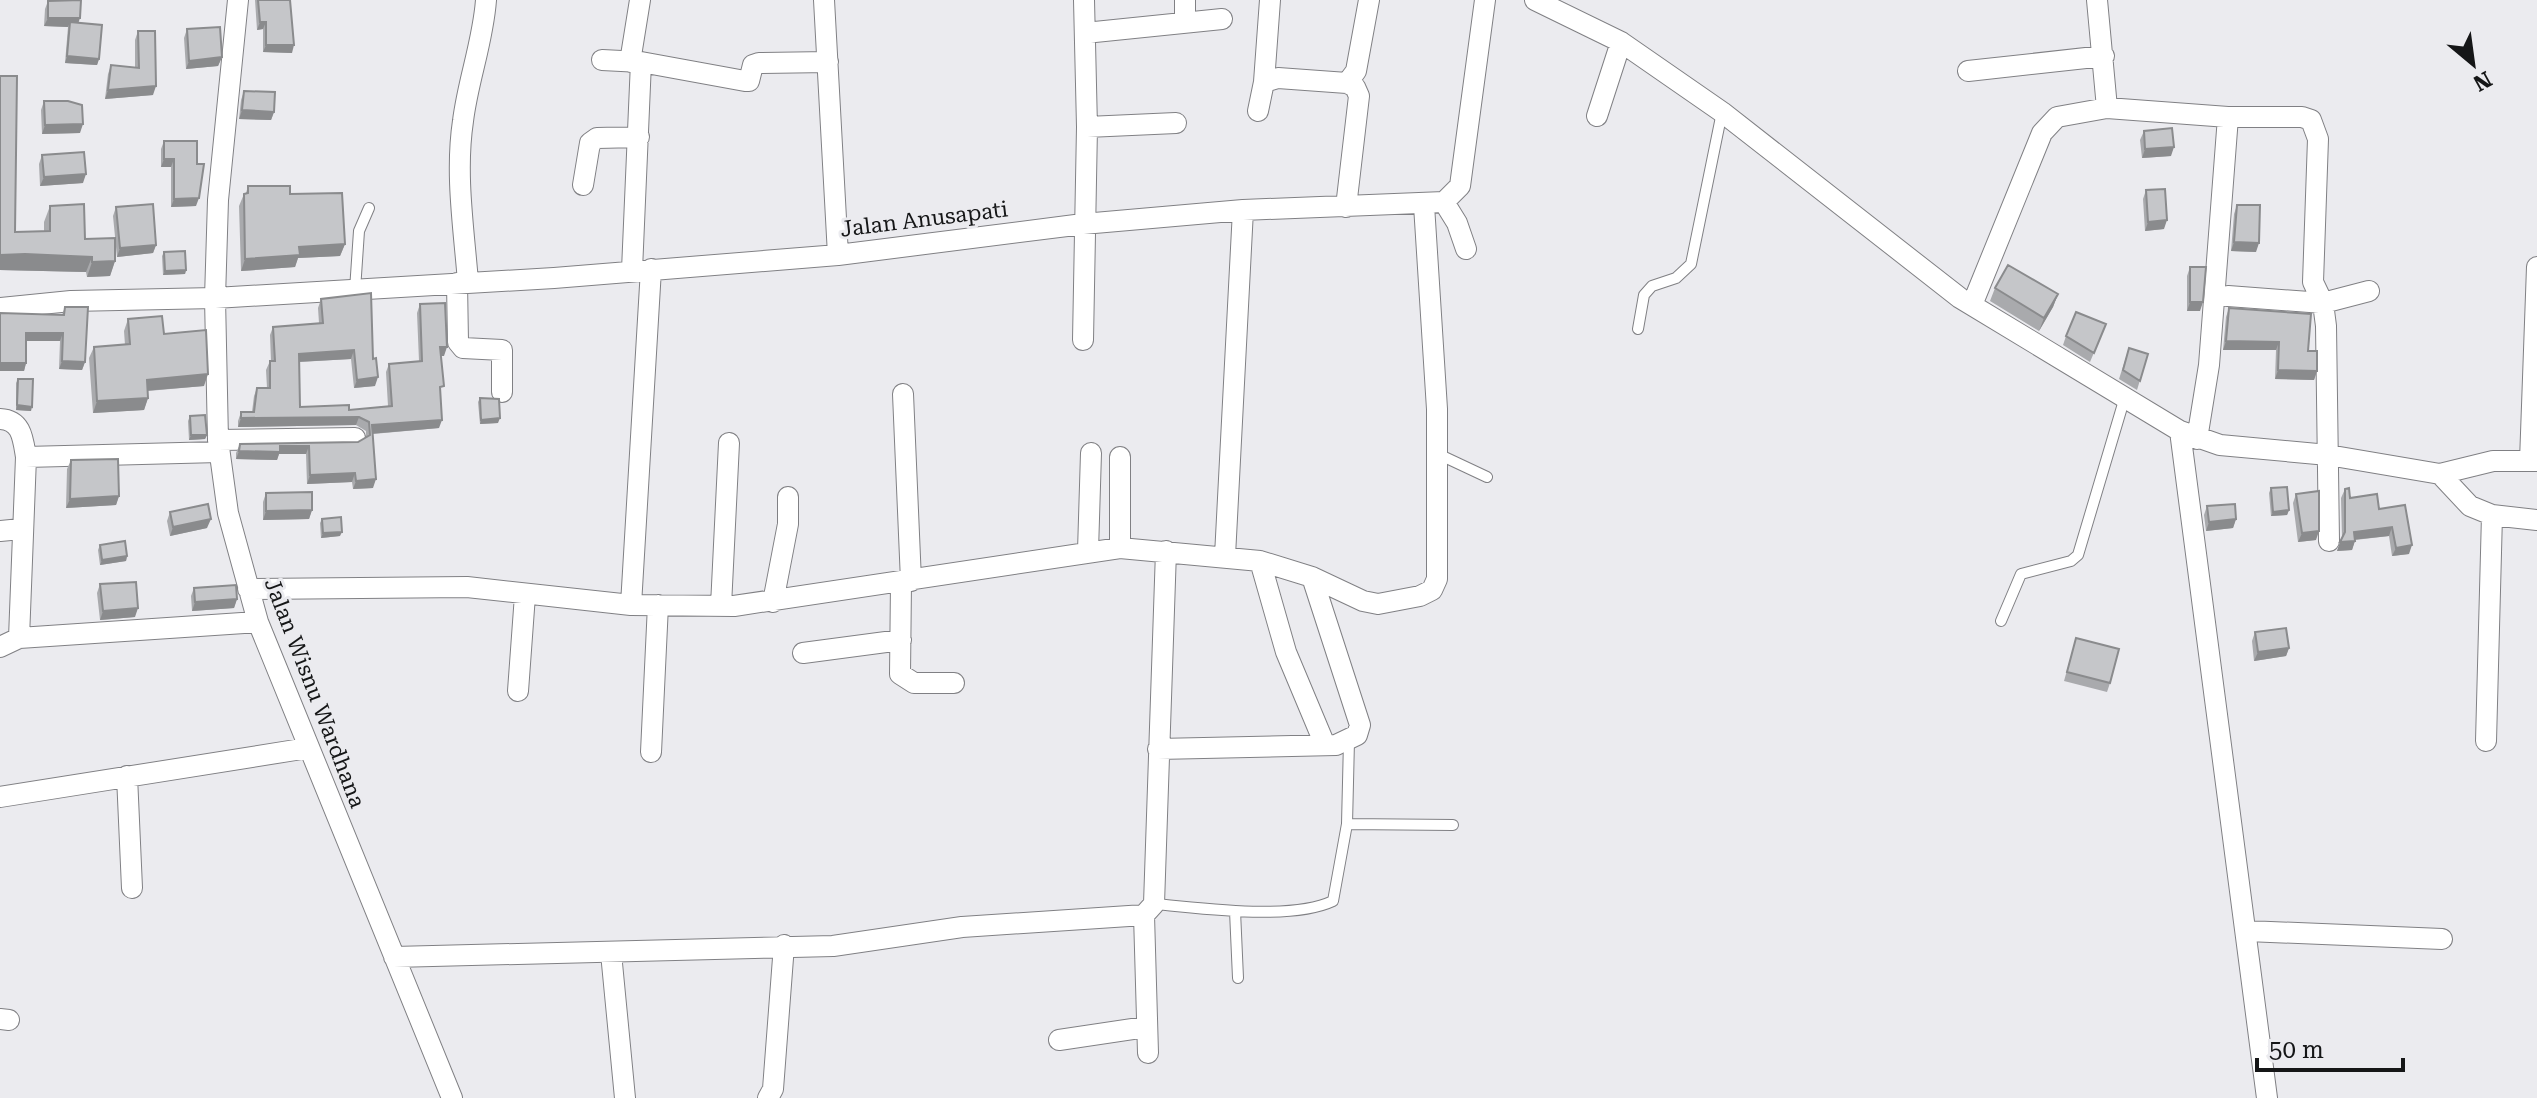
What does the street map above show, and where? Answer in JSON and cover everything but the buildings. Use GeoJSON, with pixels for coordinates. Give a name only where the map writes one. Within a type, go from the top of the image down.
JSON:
{"type":"FeatureCollection","features":[{"type":"Feature","properties":{"kind":"street","name":"Jalan Wisnu Wardhana"},"geometry":{"type":"LineString","coordinates":[[238,0],[218,200],[215,298],[218,446],[228,513],[258,622],[452,1098]]}},
{"type":"Feature","properties":{"kind":"street"},"geometry":{"type":"LineString","coordinates":[[486,0],[483,39],[463,121],[460,176],[462,283],[458,342],[463,348],[502,350],[502,392]]}},
{"type":"Feature","properties":{"kind":"street"},"geometry":{"type":"LineString","coordinates":[[631,605],[642,270],[636,62],[640,0]]}},
{"type":"Feature","properties":{"kind":"street"},"geometry":{"type":"LineString","coordinates":[[824,0],[838,255]]}},
{"type":"Feature","properties":{"kind":"street"},"geometry":{"type":"LineString","coordinates":[[1083,340],[1087,127],[1084,0]]}},
{"type":"Feature","properties":{"kind":"street"},"geometry":{"type":"LineString","coordinates":[[1185,0],[1185,22]]}},
{"type":"Feature","properties":{"kind":"street"},"geometry":{"type":"LineString","coordinates":[[1258,111],[1264,82],[1270,0]]}},
{"type":"Feature","properties":{"kind":"street"},"geometry":{"type":"LineString","coordinates":[[1347,83],[1356,71],[1369,0]]}},
{"type":"Feature","properties":{"kind":"street"},"geometry":{"type":"LineString","coordinates":[[1535,0],[1621,42],[1722,112],[1972,305],[2188,435],[2247,449],[2328,455],[2440,474],[2493,461],[2533,461],[2537,267]]}},
{"type":"Feature","properties":{"kind":"street"},"geometry":{"type":"LineString","coordinates":[[2097,0],[2107,108]]}},
{"type":"Feature","properties":{"kind":"street"},"geometry":{"type":"LineString","coordinates":[[1434,204],[1460,186],[1483,7]]}},
{"type":"Feature","properties":{"kind":"street"},"geometry":{"type":"LineString","coordinates":[[1085,33],[1222,19]]}},
{"type":"Feature","properties":{"kind":"street"},"geometry":{"type":"LineString","coordinates":[[1597,116],[1621,42]]}},
{"type":"Feature","properties":{"kind":"street"},"geometry":{"type":"LineString","coordinates":[[1968,71],[2104,56]]}},
{"type":"Feature","properties":{"kind":"street"},"geometry":{"type":"LineString","coordinates":[[602,60],[636,62],[745,81],[749,81],[753,65],[759,63],[828,62]]}},
{"type":"Feature","properties":{"kind":"street"},"geometry":{"type":"LineString","coordinates":[[1264,82],[1278,78],[1347,83],[1355,87],[1359,96],[1346,207]]}},
{"type":"Feature","properties":{"kind":"street"},"geometry":{"type":"LineString","coordinates":[[1972,305],[2048,123],[2068,113],[2107,108],[2228,117],[2302,117],[2311,120],[2316,128],[2313,282],[2323,303],[2329,541]]}},
{"type":"Feature","properties":{"kind":"street"},"geometry":{"type":"LineString","coordinates":[[2228,117],[2209,365],[2188,435],[2267,1098]]}},
{"type":"Feature","properties":{"kind":"street"},"geometry":{"type":"LineString","coordinates":[[1087,127],[1176,123]]}},
{"type":"Feature","properties":{"kind":"street"},"geometry":{"type":"LineString","coordinates":[[583,185],[590,143],[597,138],[639,137]]}},
{"type":"Feature","properties":{"kind":"street","name":"Jalan Anusapati"},"geometry":{"type":"LineString","coordinates":[[0,308],[71,301],[215,298],[355,290],[642,270],[838,255],[1083,224],[1243,210],[1434,204]]}},
{"type":"Feature","properties":{"kind":"street"},"geometry":{"type":"LineString","coordinates":[[1434,204],[1457,223],[1466,249]]}},
{"type":"Feature","properties":{"kind":"street"},"geometry":{"type":"LineString","coordinates":[[248,589],[467,587],[631,605],[721,606],[773,602],[1120,548],[1260,561],[1312,577],[1378,604],[1407,600],[1432,590],[1437,579],[1434,204]]}},
{"type":"Feature","properties":{"kind":"street"},"geometry":{"type":"LineString","coordinates":[[1225,556],[1243,210]]}},
{"type":"Feature","properties":{"kind":"street"},"geometry":{"type":"LineString","coordinates":[[2228,296],[2323,303],[2369,291]]}},
{"type":"Feature","properties":{"kind":"street"},"geometry":{"type":"LineString","coordinates":[[903,394],[906,582],[900,674],[914,683],[954,683]]}},
{"type":"Feature","properties":{"kind":"street"},"geometry":{"type":"LineString","coordinates":[[0,419],[15,423],[22,433],[26,457],[21,529],[7,638],[258,622]]}},
{"type":"Feature","properties":{"kind":"street"},"geometry":{"type":"LineString","coordinates":[[26,457],[355,438]]}},
{"type":"Feature","properties":{"kind":"street"},"geometry":{"type":"LineString","coordinates":[[721,606],[729,443]]}},
{"type":"Feature","properties":{"kind":"street"},"geometry":{"type":"LineString","coordinates":[[1088,551],[1091,453]]}},
{"type":"Feature","properties":{"kind":"street"},"geometry":{"type":"LineString","coordinates":[[1120,457],[1120,548]]}},
{"type":"Feature","properties":{"kind":"street"},"geometry":{"type":"LineString","coordinates":[[2440,474],[2470,506],[2492,515],[2537,520]]}},
{"type":"Feature","properties":{"kind":"street"},"geometry":{"type":"LineString","coordinates":[[773,602],[788,524],[788,497]]}},
{"type":"Feature","properties":{"kind":"street"},"geometry":{"type":"LineString","coordinates":[[2486,741],[2492,515]]}},
{"type":"Feature","properties":{"kind":"street"},"geometry":{"type":"LineString","coordinates":[[0,531],[21,529]]}},
{"type":"Feature","properties":{"kind":"street"},"geometry":{"type":"LineString","coordinates":[[1148,1053],[1149,909],[1166,551]]}},
{"type":"Feature","properties":{"kind":"street"},"geometry":{"type":"LineString","coordinates":[[1260,561],[1286,652],[1325,745]]}},
{"type":"Feature","properties":{"kind":"street"},"geometry":{"type":"LineString","coordinates":[[1158,749],[1325,745],[1349,741],[1357,735],[1360,725],[1312,577]]}},
{"type":"Feature","properties":{"kind":"street"},"geometry":{"type":"LineString","coordinates":[[518,691],[525,595]]}},
{"type":"Feature","properties":{"kind":"street"},"geometry":{"type":"LineString","coordinates":[[651,752],[658,605]]}},
{"type":"Feature","properties":{"kind":"street"},"geometry":{"type":"LineString","coordinates":[[803,653],[901,640]]}},
{"type":"Feature","properties":{"kind":"street"},"geometry":{"type":"LineString","coordinates":[[0,797],[308,748]]}},
{"type":"Feature","properties":{"kind":"street"},"geometry":{"type":"LineString","coordinates":[[127,776],[132,888]]}},
{"type":"Feature","properties":{"kind":"street"},"geometry":{"type":"LineString","coordinates":[[394,957],[833,946],[962,927],[1149,909]]}},
{"type":"Feature","properties":{"kind":"street"},"geometry":{"type":"LineString","coordinates":[[2247,931],[2442,939]]}},
{"type":"Feature","properties":{"kind":"street"},"geometry":{"type":"LineString","coordinates":[[768,1098],[773,1089],[784,945]]}},
{"type":"Feature","properties":{"kind":"street"},"geometry":{"type":"LineString","coordinates":[[611,953],[625,1098]]}},
{"type":"Feature","properties":{"kind":"street"},"geometry":{"type":"LineString","coordinates":[[1059,1040],[1146,1027]]}},
{"type":"Feature","properties":{"kind":"lane"},"geometry":{"type":"LineString","coordinates":[[1638,329],[1644,295],[1652,286],[1676,278],[1691,264],[1722,112]]}},
{"type":"Feature","properties":{"kind":"lane"},"geometry":{"type":"LineString","coordinates":[[355,290],[359,231],[369,208]]}},
{"type":"Feature","properties":{"kind":"lane"},"geometry":{"type":"LineString","coordinates":[[2001,621],[2021,574],[2071,561],[2078,555],[2125,397]]}},
{"type":"Feature","properties":{"kind":"lane"},"geometry":{"type":"LineString","coordinates":[[1438,454],[1487,477]]}},
{"type":"Feature","properties":{"kind":"lane"},"geometry":{"type":"LineString","coordinates":[[1149,909],[1235,911],[1318,908],[1333,901],[1347,824],[1349,741]]}},
{"type":"Feature","properties":{"kind":"lane"},"geometry":{"type":"LineString","coordinates":[[1347,824],[1453,825]]}},
{"type":"Feature","properties":{"kind":"lane"},"geometry":{"type":"LineString","coordinates":[[1235,911],[1238,978]]}}]}
